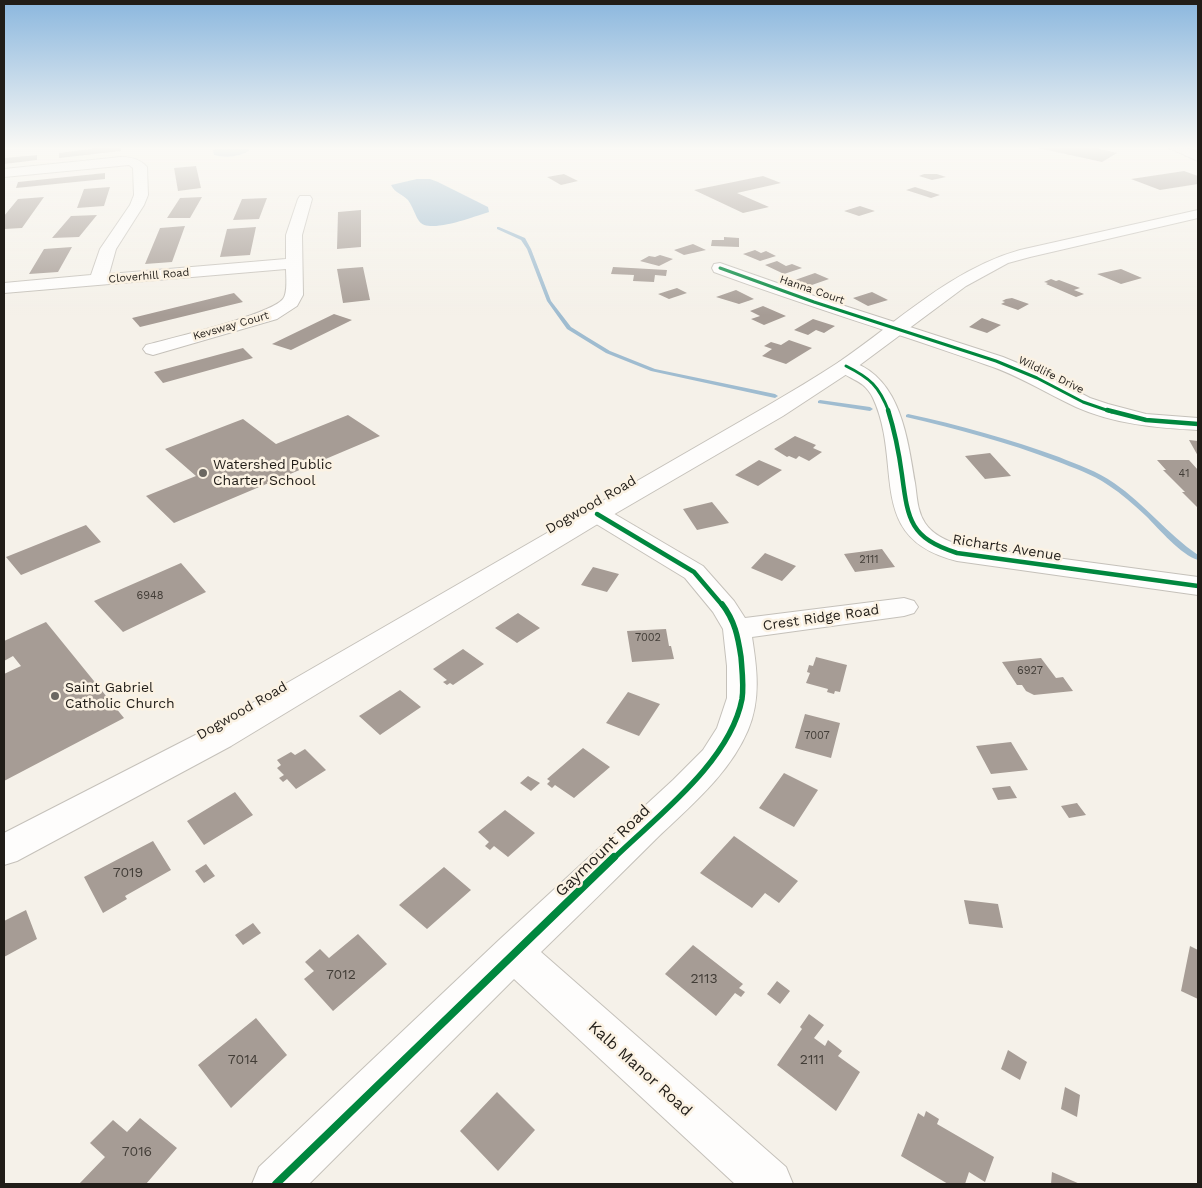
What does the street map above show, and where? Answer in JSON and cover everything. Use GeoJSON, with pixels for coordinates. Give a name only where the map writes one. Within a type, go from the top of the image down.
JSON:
{"type":"FeatureCollection","features":[{"type":"Feature","properties":{"kind":"street"},"geometry":{"type":"LineString","coordinates":[[98,281],[108,249],[138,203]]}},
{"type":"Feature","properties":{"kind":"street","name":"Kevsway Court"},"geometry":{"type":"LineString","coordinates":[[153,348],[251,322],[283,309],[291,302],[294,295],[294,235],[305,203]]}},
{"type":"Feature","properties":{"kind":"street","name":"Dogwood Road"},"geometry":{"type":"LineString","coordinates":[[4,850],[220,737],[597,514],[776,411],[846,366],[960,282],[1002,260],[1059,244],[1198,214]]}},
{"type":"Feature","properties":{"kind":"street","name":"Cloverhill Road"},"geometry":{"type":"LineString","coordinates":[[4,288],[295,263]]}},
{"type":"Feature","properties":{"kind":"street","name":"Hanna Court"},"geometry":{"type":"LineString","coordinates":[[720,268],[814,302],[898,329]]}},
{"type":"Feature","properties":{"kind":"street","name":"Wildlife Drive"},"geometry":{"type":"LineString","coordinates":[[898,329],[1017,369],[1101,409],[1146,420],[1198,424]]}},
{"type":"Feature","properties":{"kind":"street","name":"Richarts Avenue"},"geometry":{"type":"LineString","coordinates":[[846,366],[864,375],[874,383],[887,403],[890,410],[907,512],[913,528],[924,539],[938,547],[957,553],[1198,586]]}},
{"type":"Feature","properties":{"kind":"street","name":"Gaymount Road"},"geometry":{"type":"LineString","coordinates":[[276,1184],[513,953],[685,790],[715,759],[732,730],[742,698],[742,666],[737,629],[724,607],[694,572],[597,514]]}},
{"type":"Feature","properties":{"kind":"street","name":"Crest Ridge Road"},"geometry":{"type":"LineString","coordinates":[[737,629],[904,606]]}},
{"type":"Feature","properties":{"kind":"street","name":"Kalb Manor Road"},"geometry":{"type":"LineString","coordinates":[[513,953],[769,1184]]}},
{"type":"Feature","properties":{"kind":"water"},"geometry":{"type":"Polygon","coordinates":[[[410,203],[481,203],[488,207],[489,212],[452,223],[432,226],[424,225],[419,221],[410,203]]]}},
{"type":"Feature","properties":{"kind":"building"},"geometry":{"type":"Polygon","coordinates":[[[14,203],[39,203],[22,228],[4,229],[4,216],[14,203]]]}},
{"type":"Feature","properties":{"kind":"building"},"geometry":{"type":"Polygon","coordinates":[[[79,203],[105,203],[104,206],[77,208],[79,203]]]}},
{"type":"Feature","properties":{"kind":"building"},"geometry":{"type":"Polygon","coordinates":[[[176,203],[198,203],[190,218],[167,218],[176,203]]]}},
{"type":"Feature","properties":{"kind":"building"},"geometry":{"type":"Polygon","coordinates":[[[240,203],[265,203],[259,219],[233,220],[240,203]]]}},
{"type":"Feature","properties":{"kind":"building"},"geometry":{"type":"Polygon","coordinates":[[[723,203],[761,203],[769,207],[743,213],[723,203]]]}},
{"type":"Feature","properties":{"kind":"building"},"geometry":{"type":"Polygon","coordinates":[[[860,206],[875,211],[859,216],[844,211],[860,206]]]}},
{"type":"Feature","properties":{"kind":"building"},"geometry":{"type":"Polygon","coordinates":[[[361,210],[361,247],[337,249],[338,212],[361,210]]]}},
{"type":"Feature","properties":{"kind":"building"},"geometry":{"type":"Polygon","coordinates":[[[97,215],[79,237],[52,238],[71,216],[97,215]]]}},
{"type":"Feature","properties":{"kind":"building"},"geometry":{"type":"Polygon","coordinates":[[[185,226],[172,262],[145,264],[160,228],[185,226]]]}},
{"type":"Feature","properties":{"kind":"building"},"geometry":{"type":"Polygon","coordinates":[[[256,227],[250,255],[220,257],[227,229],[256,227]]]}},
{"type":"Feature","properties":{"kind":"building"},"geometry":{"type":"Polygon","coordinates":[[[724,237],[739,238],[739,247],[711,246],[712,240],[724,240],[724,237]]]}},
{"type":"Feature","properties":{"kind":"building"},"geometry":{"type":"Polygon","coordinates":[[[693,244],[706,250],[684,255],[674,250],[693,244]]]}},
{"type":"Feature","properties":{"kind":"building"},"geometry":{"type":"Polygon","coordinates":[[[72,247],[58,272],[29,274],[44,249],[72,247]]]}},
{"type":"Feature","properties":{"kind":"building"},"geometry":{"type":"Polygon","coordinates":[[[755,250],[761,253],[766,251],[776,256],[760,261],[743,254],[755,250]]]}},
{"type":"Feature","properties":{"kind":"building"},"geometry":{"type":"Polygon","coordinates":[[[660,255],[673,259],[659,266],[640,261],[649,256],[655,257],[660,255]]]}},
{"type":"Feature","properties":{"kind":"building"},"geometry":{"type":"Polygon","coordinates":[[[777,261],[786,266],[792,264],[802,268],[784,274],[765,265],[777,261]]]}},
{"type":"Feature","properties":{"kind":"building"},"geometry":{"type":"Polygon","coordinates":[[[363,267],[370,300],[343,303],[337,269],[363,267]]]}},
{"type":"Feature","properties":{"kind":"building"},"geometry":{"type":"Polygon","coordinates":[[[613,267],[667,270],[666,276],[655,275],[654,282],[633,281],[634,275],[611,274],[613,267]]]}},
{"type":"Feature","properties":{"kind":"building"},"geometry":{"type":"Polygon","coordinates":[[[1121,269],[1142,278],[1121,284],[1097,274],[1121,269]]]}},
{"type":"Feature","properties":{"kind":"building"},"geometry":{"type":"Polygon","coordinates":[[[815,273],[829,279],[809,286],[795,280],[815,273]]]}},
{"type":"Feature","properties":{"kind":"building"},"geometry":{"type":"Polygon","coordinates":[[[1051,279],[1080,288],[1074,290],[1084,294],[1076,297],[1044,282],[1051,279]]]}},
{"type":"Feature","properties":{"kind":"building"},"geometry":{"type":"Polygon","coordinates":[[[677,288],[687,293],[669,299],[658,294],[677,288]]]}},
{"type":"Feature","properties":{"kind":"building"},"geometry":{"type":"Polygon","coordinates":[[[736,290],[754,299],[739,304],[716,297],[736,290]]]}},
{"type":"Feature","properties":{"kind":"building"},"geometry":{"type":"Polygon","coordinates":[[[872,292],[888,300],[868,306],[853,298],[872,292]]]}},
{"type":"Feature","properties":{"kind":"building"},"geometry":{"type":"Polygon","coordinates":[[[234,293],[243,302],[140,327],[132,318],[234,293]]]}},
{"type":"Feature","properties":{"kind":"building"},"geometry":{"type":"Polygon","coordinates":[[[1012,298],[1029,304],[1018,310],[1001,304],[1005,302],[1002,301],[1012,298]]]}},
{"type":"Feature","properties":{"kind":"building"},"geometry":{"type":"Polygon","coordinates":[[[763,306],[786,316],[764,325],[751,319],[760,316],[750,311],[763,306]]]}},
{"type":"Feature","properties":{"kind":"building"},"geometry":{"type":"Polygon","coordinates":[[[334,314],[352,320],[291,350],[272,344],[334,314]]]}},
{"type":"Feature","properties":{"kind":"building"},"geometry":{"type":"Polygon","coordinates":[[[982,318],[1001,325],[987,333],[969,327],[982,318]]]}},
{"type":"Feature","properties":{"kind":"building"},"geometry":{"type":"Polygon","coordinates":[[[813,319],[835,326],[824,333],[816,330],[808,335],[794,330],[813,319]]]}},
{"type":"Feature","properties":{"kind":"building"},"geometry":{"type":"Polygon","coordinates":[[[789,340],[812,348],[786,364],[762,356],[772,349],[764,346],[771,342],[781,345],[789,340]]]}},
{"type":"Feature","properties":{"kind":"building"},"geometry":{"type":"Polygon","coordinates":[[[243,348],[253,358],[163,383],[154,372],[243,348]]]}},
{"type":"Feature","properties":{"kind":"building","name":"Watershed Public Charter School"},"geometry":{"type":"Polygon","coordinates":[[[348,415],[380,436],[174,523],[146,496],[196,476],[165,449],[243,419],[276,444],[348,415]]]}},
{"type":"Feature","properties":{"kind":"building"},"geometry":{"type":"Polygon","coordinates":[[[795,436],[816,445],[813,448],[822,452],[809,461],[799,456],[796,459],[787,457],[774,449],[795,436]]]}},
{"type":"Feature","properties":{"kind":"building"},"geometry":{"type":"Polygon","coordinates":[[[1189,440],[1198,441],[1198,456],[1189,440]]]}},
{"type":"Feature","properties":{"kind":"building"},"geometry":{"type":"Polygon","coordinates":[[[990,453],[1011,476],[985,479],[965,456],[990,453]]]}},
{"type":"Feature","properties":{"kind":"building"},"geometry":{"type":"Polygon","coordinates":[[[759,460],[782,470],[758,486],[735,475],[759,460]]]}},
{"type":"Feature","properties":{"kind":"building"},"geometry":{"type":"Polygon","coordinates":[[[1157,460],[1189,460],[1198,470],[1198,508],[1163,470],[1166,470],[1157,460]]]}},
{"type":"Feature","properties":{"kind":"building"},"geometry":{"type":"Polygon","coordinates":[[[712,502],[729,523],[697,530],[683,509],[712,502]]]}},
{"type":"Feature","properties":{"kind":"building"},"geometry":{"type":"Polygon","coordinates":[[[86,525],[101,542],[21,575],[6,557],[86,525]]]}},
{"type":"Feature","properties":{"kind":"building"},"geometry":{"type":"Polygon","coordinates":[[[882,549],[895,567],[855,572],[844,554],[882,549]]]}},
{"type":"Feature","properties":{"kind":"building"},"geometry":{"type":"Polygon","coordinates":[[[765,553],[796,566],[782,581],[751,568],[765,553]]]}},
{"type":"Feature","properties":{"kind":"building"},"geometry":{"type":"Polygon","coordinates":[[[181,563],[206,592],[123,632],[94,601],[181,563]]]}},
{"type":"Feature","properties":{"kind":"building"},"geometry":{"type":"Polygon","coordinates":[[[593,567],[619,574],[607,592],[581,585],[593,567]]]}},
{"type":"Feature","properties":{"kind":"building"},"geometry":{"type":"Polygon","coordinates":[[[518,613],[540,628],[517,643],[495,628],[518,613]]]}},
{"type":"Feature","properties":{"kind":"building","name":"Saint Gabriel Catholic Church"},"geometry":{"type":"Polygon","coordinates":[[[46,622],[124,718],[4,781],[4,674],[21,666],[13,656],[4,661],[4,641],[46,622]]]}},
{"type":"Feature","properties":{"kind":"building"},"geometry":{"type":"Polygon","coordinates":[[[666,629],[674,659],[632,662],[627,631],[666,629]]]}},
{"type":"Feature","properties":{"kind":"building"},"geometry":{"type":"Polygon","coordinates":[[[463,649],[484,664],[453,685],[450,683],[447,685],[443,682],[447,680],[433,669],[463,649]]]}},
{"type":"Feature","properties":{"kind":"building"},"geometry":{"type":"Polygon","coordinates":[[[816,657],[847,665],[840,692],[835,691],[834,694],[827,692],[828,689],[806,683],[810,673],[807,672],[809,665],[813,666],[816,657]]]}},
{"type":"Feature","properties":{"kind":"building"},"geometry":{"type":"Polygon","coordinates":[[[1041,658],[1056,678],[1063,677],[1073,691],[1034,695],[1026,691],[1022,685],[1017,685],[1002,662],[1041,658]]]}},
{"type":"Feature","properties":{"kind":"building"},"geometry":{"type":"Polygon","coordinates":[[[400,690],[421,707],[380,735],[359,716],[400,690]]]}},
{"type":"Feature","properties":{"kind":"building"},"geometry":{"type":"Polygon","coordinates":[[[628,692],[660,704],[639,736],[606,723],[628,692]]]}},
{"type":"Feature","properties":{"kind":"building"},"geometry":{"type":"Polygon","coordinates":[[[805,714],[840,723],[831,758],[795,748],[805,714]]]}},
{"type":"Feature","properties":{"kind":"building"},"geometry":{"type":"Polygon","coordinates":[[[1011,742],[1028,770],[991,774],[976,746],[1011,742]]]}},
{"type":"Feature","properties":{"kind":"building"},"geometry":{"type":"Polygon","coordinates":[[[583,748],[610,767],[574,798],[555,785],[552,788],[547,784],[550,781],[547,779],[583,748]]]}},
{"type":"Feature","properties":{"kind":"building"},"geometry":{"type":"Polygon","coordinates":[[[305,749],[326,770],[296,789],[287,779],[283,782],[279,778],[284,775],[277,768],[281,765],[277,760],[291,752],[295,755],[305,749]]]}},
{"type":"Feature","properties":{"kind":"building"},"geometry":{"type":"Polygon","coordinates":[[[784,773],[818,790],[794,827],[759,808],[784,773]]]}},
{"type":"Feature","properties":{"kind":"building"},"geometry":{"type":"Polygon","coordinates":[[[528,776],[540,783],[531,791],[520,783],[528,776]]]}},
{"type":"Feature","properties":{"kind":"building"},"geometry":{"type":"Polygon","coordinates":[[[1010,786],[1017,798],[998,800],[992,788],[1010,786]]]}},
{"type":"Feature","properties":{"kind":"building"},"geometry":{"type":"Polygon","coordinates":[[[235,792],[253,815],[204,845],[187,821],[235,792]]]}},
{"type":"Feature","properties":{"kind":"building"},"geometry":{"type":"Polygon","coordinates":[[[1077,803],[1086,815],[1069,818],[1061,806],[1077,803]]]}},
{"type":"Feature","properties":{"kind":"building"},"geometry":{"type":"Polygon","coordinates":[[[505,810],[535,833],[508,857],[494,846],[490,850],[485,846],[489,842],[478,832],[505,810]]]}},
{"type":"Feature","properties":{"kind":"building"},"geometry":{"type":"Polygon","coordinates":[[[734,836],[798,881],[779,903],[765,893],[752,908],[700,873],[734,836]]]}},
{"type":"Feature","properties":{"kind":"building"},"geometry":{"type":"Polygon","coordinates":[[[153,841],[171,870],[125,896],[127,899],[103,913],[84,877],[153,841]]]}},
{"type":"Feature","properties":{"kind":"building"},"geometry":{"type":"Polygon","coordinates":[[[206,864],[215,876],[204,883],[195,871],[206,864]]]}},
{"type":"Feature","properties":{"kind":"building"},"geometry":{"type":"Polygon","coordinates":[[[444,867],[471,890],[427,929],[399,905],[444,867]]]}},
{"type":"Feature","properties":{"kind":"building"},"geometry":{"type":"Polygon","coordinates":[[[964,900],[998,904],[1003,928],[969,924],[964,900]]]}},
{"type":"Feature","properties":{"kind":"building"},"geometry":{"type":"Polygon","coordinates":[[[26,910],[37,939],[4,957],[4,921],[26,910]]]}},
{"type":"Feature","properties":{"kind":"building"},"geometry":{"type":"Polygon","coordinates":[[[253,923],[261,933],[243,945],[235,935],[253,923]]]}},
{"type":"Feature","properties":{"kind":"building"},"geometry":{"type":"Polygon","coordinates":[[[358,934],[387,964],[333,1011],[304,979],[314,971],[305,962],[320,949],[329,958],[358,934]]]}},
{"type":"Feature","properties":{"kind":"building"},"geometry":{"type":"Polygon","coordinates":[[[693,945],[743,984],[739,988],[745,992],[741,997],[735,993],[716,1016],[665,974],[693,945]]]}},
{"type":"Feature","properties":{"kind":"building"},"geometry":{"type":"Polygon","coordinates":[[[1190,946],[1198,950],[1198,999],[1181,991],[1190,946]]]}},
{"type":"Feature","properties":{"kind":"building"},"geometry":{"type":"Polygon","coordinates":[[[777,981],[790,991],[780,1004],[767,994],[777,981]]]}},
{"type":"Feature","properties":{"kind":"building"},"geometry":{"type":"Polygon","coordinates":[[[809,1014],[824,1025],[814,1038],[825,1046],[828,1040],[842,1051],[838,1056],[860,1072],[836,1111],[777,1065],[802,1029],[800,1027],[809,1014]]]}},
{"type":"Feature","properties":{"kind":"building"},"geometry":{"type":"Polygon","coordinates":[[[256,1018],[287,1055],[231,1108],[198,1065],[256,1018]]]}},
{"type":"Feature","properties":{"kind":"building"},"geometry":{"type":"Polygon","coordinates":[[[1008,1050],[1027,1062],[1020,1080],[1001,1069],[1008,1050]]]}},
{"type":"Feature","properties":{"kind":"building"},"geometry":{"type":"Polygon","coordinates":[[[1065,1087],[1080,1095],[1077,1117],[1061,1109],[1065,1087]]]}},
{"type":"Feature","properties":{"kind":"building"},"geometry":{"type":"Polygon","coordinates":[[[497,1092],[535,1130],[498,1171],[460,1131],[497,1092]]]}},
{"type":"Feature","properties":{"kind":"building"},"geometry":{"type":"Polygon","coordinates":[[[926,1111],[939,1119],[937,1124],[994,1157],[985,1182],[969,1172],[965,1184],[948,1184],[901,1156],[918,1113],[924,1117],[926,1111]]]}},
{"type":"Feature","properties":{"kind":"building"},"geometry":{"type":"Polygon","coordinates":[[[140,1118],[177,1148],[146,1184],[79,1184],[105,1157],[90,1143],[113,1120],[127,1132],[140,1118]]]}},
{"type":"Feature","properties":{"kind":"building"},"geometry":{"type":"Polygon","coordinates":[[[1052,1172],[1080,1184],[1051,1184],[1052,1172]]]}},
{"type":"Feature","properties":{"kind":"waterway"},"geometry":{"type":"LineString","coordinates":[[498,228],[523,239],[529,249],[549,301],[569,328],[608,352],[653,370],[775,396]]}},
{"type":"Feature","properties":{"kind":"waterway"},"geometry":{"type":"LineString","coordinates":[[820,402],[870,409]]}},
{"type":"Feature","properties":{"kind":"waterway"},"geometry":{"type":"LineString","coordinates":[[908,416],[999,439],[1034,450],[1094,474],[1128,496],[1187,551],[1198,558]]}},
{"type":"Feature","properties":{"kind":"cycle path"},"geometry":{"type":"LineString","coordinates":[[720,268],[814,302],[996,361],[1037,378],[1083,402],[1101,409],[1146,420],[1198,424]]}},
{"type":"Feature","properties":{"kind":"cycle path"},"geometry":{"type":"LineString","coordinates":[[846,366],[869,379],[882,396],[897,445],[907,512],[911,521],[926,539],[940,547],[957,553],[1198,586]]}},
{"type":"Feature","properties":{"kind":"cycle path"},"geometry":{"type":"LineString","coordinates":[[276,1184],[513,953],[685,790],[715,759],[732,730],[742,698],[742,666],[737,629],[724,607],[694,572],[597,514]]}},
{"type":"Feature","properties":{"kind":"place","name":"Watershed Public Charter School"},"geometry":{"type":"Point","coordinates":[203,473]}},
{"type":"Feature","properties":{"kind":"place","name":"Saint Gabriel Catholic Church"},"geometry":{"type":"Point","coordinates":[55,696]}}]}
